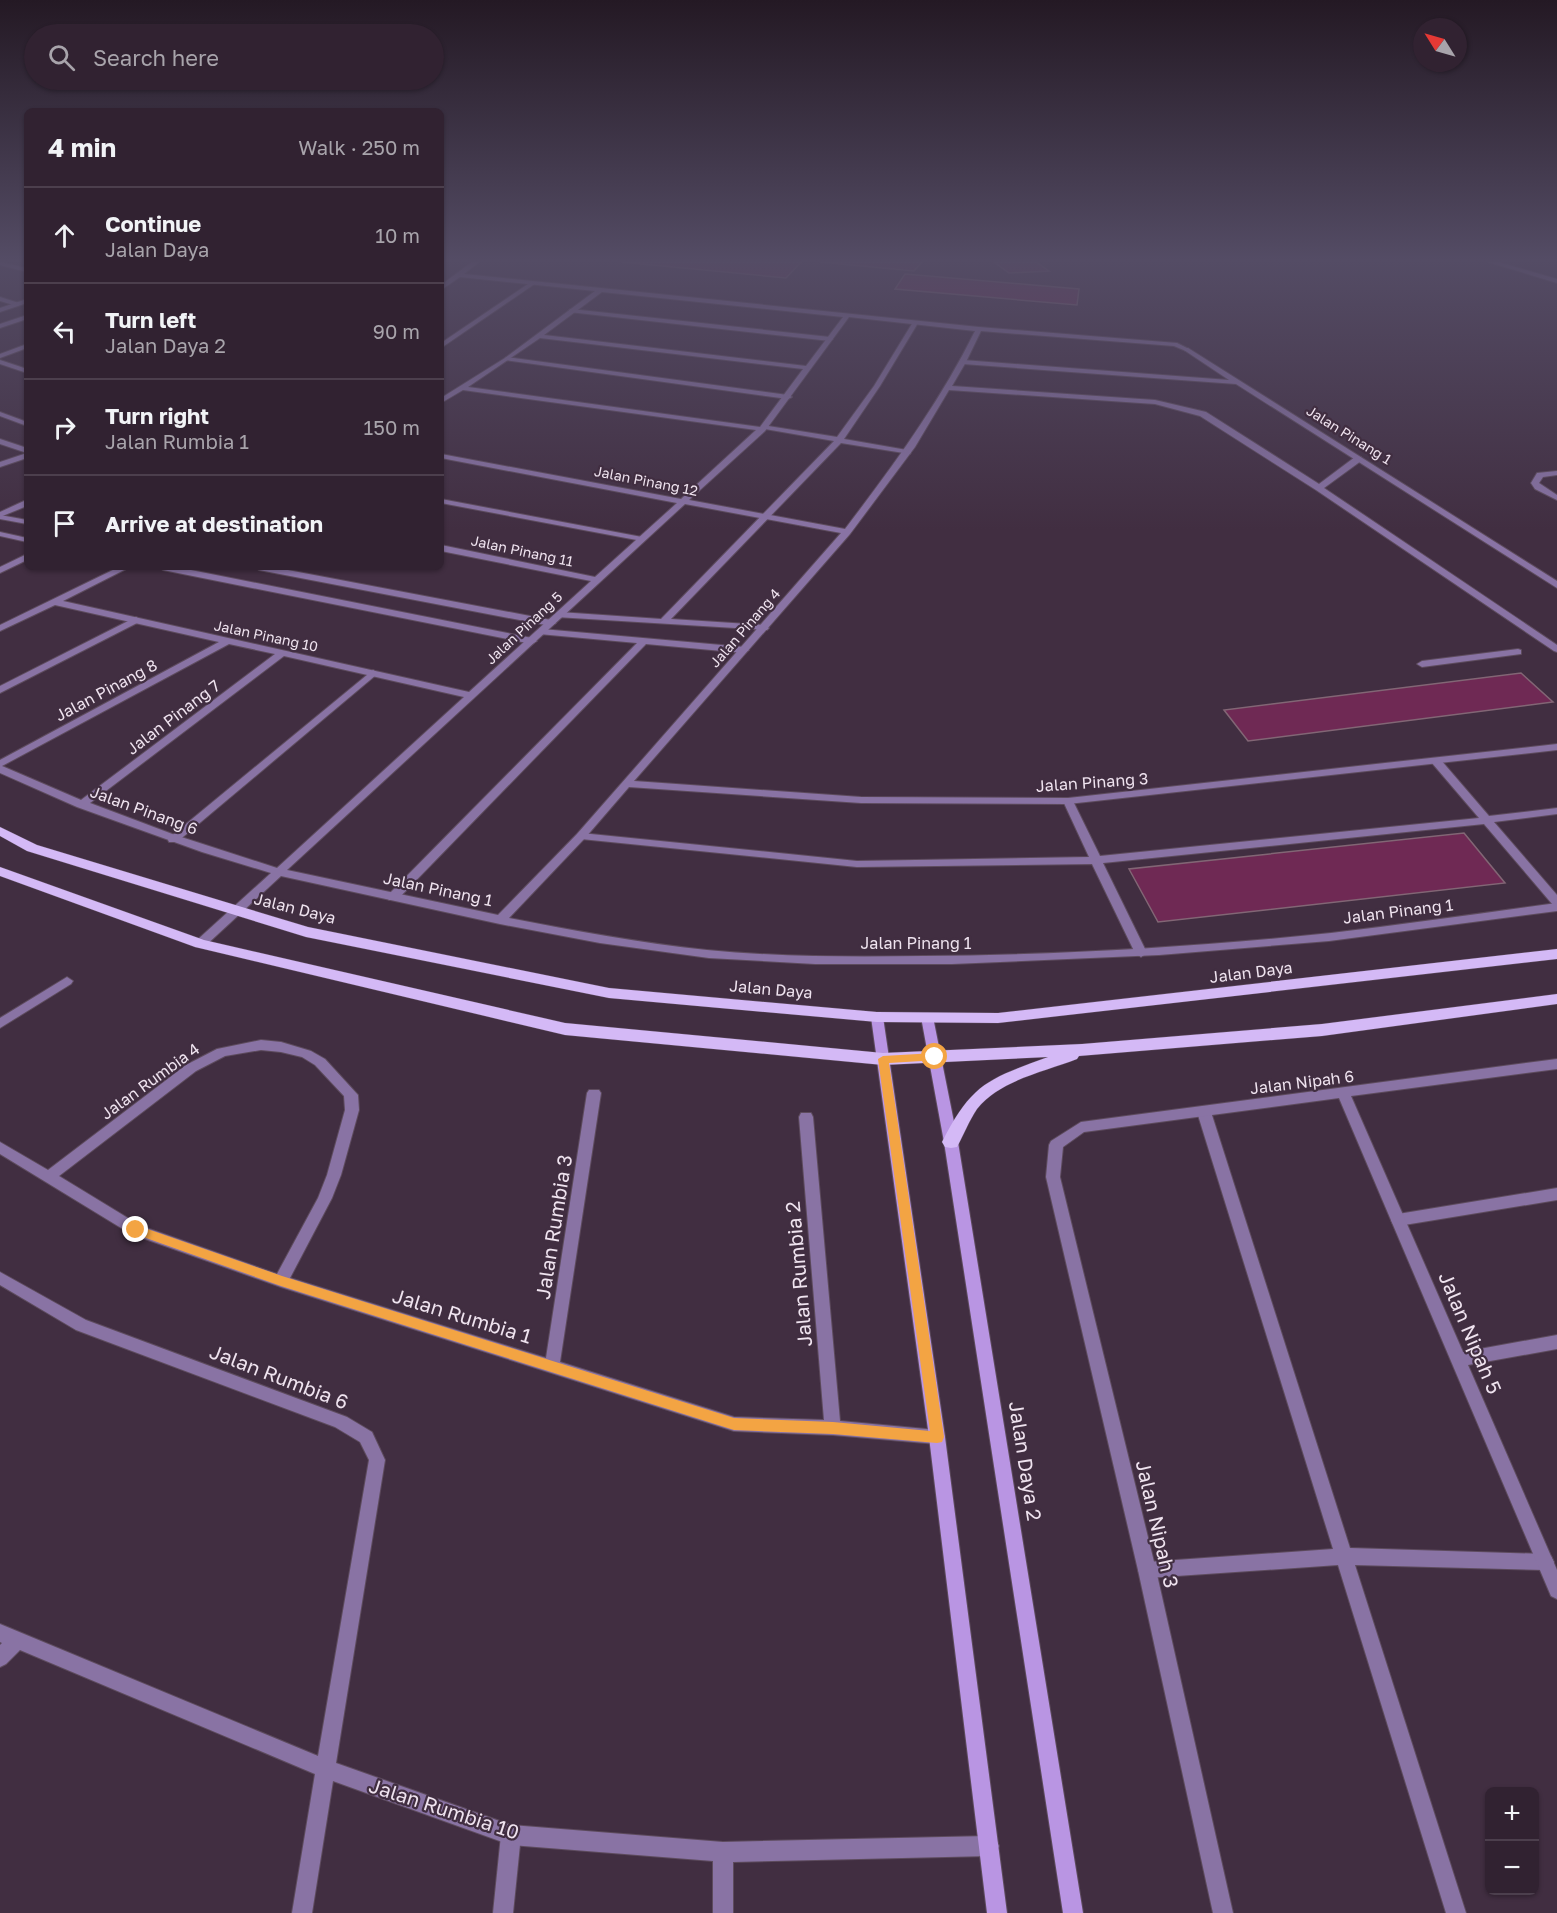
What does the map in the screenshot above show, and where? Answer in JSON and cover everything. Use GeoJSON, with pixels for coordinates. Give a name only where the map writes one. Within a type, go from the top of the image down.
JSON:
{"type":"FeatureCollection","features":[{"type":"Feature","properties":{"kind":"main road","name":"Jalan Daya"},"geometry":{"type":"LineString","coordinates":[[0,831],[32,848],[306,932],[609,993],[877,1017],[999,1018],[1044,1014],[1557,954]]}},
{"type":"Feature","properties":{"kind":"main road"},"geometry":{"type":"LineString","coordinates":[[0,871],[201,944],[565,1029],[883,1059],[1082,1050],[1322,1030],[1557,999]]}},
{"type":"Feature","properties":{"kind":"main road"},"geometry":{"type":"LineString","coordinates":[[877,1017],[937,1437],[997,1913]]}},
{"type":"Feature","properties":{"kind":"main road","name":"Jalan Daya 2"},"geometry":{"type":"LineString","coordinates":[[927,1017],[951,1142],[1073,1913]]}},
{"type":"Feature","properties":{"kind":"main road"},"geometry":{"type":"LineString","coordinates":[[951,1142],[966,1112],[980,1095],[997,1085],[1082,1050]]}},
{"type":"Feature","properties":{"kind":"street"},"geometry":{"type":"LineString","coordinates":[[444,399],[518,351]]}},
{"type":"Feature","properties":{"kind":"street"},"geometry":{"type":"LineString","coordinates":[[668,351],[809,368]]}},
{"type":"Feature","properties":{"kind":"street","name":"Jalan Pinang 5"},"geometry":{"type":"LineString","coordinates":[[201,944],[763,428],[821,351]]}},
{"type":"Feature","properties":{"kind":"street"},"geometry":{"type":"LineString","coordinates":[[663,622],[839,440],[897,351]]}},
{"type":"Feature","properties":{"kind":"street","name":"Jalan Pinang 4"},"geometry":{"type":"LineString","coordinates":[[500,920],[581,836],[847,532],[907,452],[968,351]]}},
{"type":"Feature","properties":{"kind":"street","name":"Jalan Pinang 1"},"geometry":{"type":"LineString","coordinates":[[1189,351],[1557,585]]}},
{"type":"Feature","properties":{"kind":"street"},"geometry":{"type":"LineString","coordinates":[[507,359],[788,397]]}},
{"type":"Feature","properties":{"kind":"street"},"geometry":{"type":"LineString","coordinates":[[0,362],[24,369]]}},
{"type":"Feature","properties":{"kind":"street"},"geometry":{"type":"LineString","coordinates":[[963,362],[1236,382]]}},
{"type":"Feature","properties":{"kind":"street"},"geometry":{"type":"LineString","coordinates":[[464,388],[763,428],[907,452]]}},
{"type":"Feature","properties":{"kind":"street"},"geometry":{"type":"LineString","coordinates":[[948,388],[1155,402],[1186,409],[1217,421],[1557,649]]}},
{"type":"Feature","properties":{"kind":"street"},"geometry":{"type":"LineString","coordinates":[[0,414],[24,423]]}},
{"type":"Feature","properties":{"kind":"street"},"geometry":{"type":"LineString","coordinates":[[0,441],[24,452]]}},
{"type":"Feature","properties":{"kind":"street"},"geometry":{"type":"LineString","coordinates":[[0,465],[24,454]]}},
{"type":"Feature","properties":{"kind":"street","name":"Jalan Pinang 12"},"geometry":{"type":"LineString","coordinates":[[444,457],[847,532]]}},
{"type":"Feature","properties":{"kind":"street"},"geometry":{"type":"LineString","coordinates":[[1319,488],[1358,459]]}},
{"type":"Feature","properties":{"kind":"street"},"geometry":{"type":"LineString","coordinates":[[1557,473],[1545,473],[1536,478],[1538,487],[1557,498]]}},
{"type":"Feature","properties":{"kind":"street"},"geometry":{"type":"LineString","coordinates":[[444,502],[642,539]]}},
{"type":"Feature","properties":{"kind":"street"},"geometry":{"type":"LineString","coordinates":[[0,516],[24,504]]}},
{"type":"Feature","properties":{"kind":"street"},"geometry":{"type":"LineString","coordinates":[[0,516],[24,521]]}},
{"type":"Feature","properties":{"kind":"street"},"geometry":{"type":"LineString","coordinates":[[0,534],[24,539]]}},
{"type":"Feature","properties":{"kind":"street","name":"Jalan Pinang 11"},"geometry":{"type":"LineString","coordinates":[[444,549],[597,580]]}},
{"type":"Feature","properties":{"kind":"street"},"geometry":{"type":"LineString","coordinates":[[0,570],[24,558]]}},
{"type":"Feature","properties":{"kind":"street"},"geometry":{"type":"LineString","coordinates":[[0,628],[120,570]]}},
{"type":"Feature","properties":{"kind":"street"},"geometry":{"type":"LineString","coordinates":[[178,570],[532,641]]}},
{"type":"Feature","properties":{"kind":"street"},"geometry":{"type":"LineString","coordinates":[[275,570],[551,623]]}},
{"type":"Feature","properties":{"kind":"street","name":"Jalan Pinang 10"},"geometry":{"type":"LineString","coordinates":[[55,602],[472,696]]}},
{"type":"Feature","properties":{"kind":"street"},"geometry":{"type":"LineString","coordinates":[[559,615],[764,628]]}},
{"type":"Feature","properties":{"kind":"street"},"geometry":{"type":"LineString","coordinates":[[0,690],[136,620]]}},
{"type":"Feature","properties":{"kind":"street"},"geometry":{"type":"LineString","coordinates":[[542,632],[744,650]]}},
{"type":"Feature","properties":{"kind":"street"},"geometry":{"type":"LineString","coordinates":[[393,897],[644,641]]}},
{"type":"Feature","properties":{"kind":"street","name":"Jalan Pinang 8"},"geometry":{"type":"LineString","coordinates":[[0,764],[226,642]]}},
{"type":"Feature","properties":{"kind":"street"},"geometry":{"type":"LineString","coordinates":[[1422,664],[1518,652]]}},
{"type":"Feature","properties":{"kind":"street","name":"Jalan Pinang 7"},"geometry":{"type":"LineString","coordinates":[[81,805],[283,653]]}},
{"type":"Feature","properties":{"kind":"street"},"geometry":{"type":"LineString","coordinates":[[173,840],[373,673]]}},
{"type":"Feature","properties":{"kind":"street","name":"Jalan Pinang 3"},"geometry":{"type":"LineString","coordinates":[[626,784],[861,800],[1068,801],[1557,747]]}},
{"type":"Feature","properties":{"kind":"street"},"geometry":{"type":"LineString","coordinates":[[1436,761],[1557,902]]}},
{"type":"Feature","properties":{"kind":"street","name":"Jalan Pinang 6"},"geometry":{"type":"LineString","coordinates":[[0,769],[81,805],[173,840],[280,872]]}},
{"type":"Feature","properties":{"kind":"street"},"geometry":{"type":"LineString","coordinates":[[1068,801],[1141,953]]}},
{"type":"Feature","properties":{"kind":"street"},"geometry":{"type":"LineString","coordinates":[[581,836],[857,864],[1096,860],[1557,811]]}},
{"type":"Feature","properties":{"kind":"street","name":"Jalan Pinang 1"},"geometry":{"type":"LineString","coordinates":[[280,872],[618,943],[744,957],[866,960],[994,959],[1141,953],[1299,940],[1557,907]]}},
{"type":"Feature","properties":{"kind":"street"},"geometry":{"type":"LineString","coordinates":[[0,1024],[67,981]]}},
{"type":"Feature","properties":{"kind":"street","name":"Jalan Rumbia 4"},"geometry":{"type":"LineString","coordinates":[[50,1176],[191,1068],[211,1056],[261,1045],[281,1047],[311,1056],[348,1090],[353,1104],[334,1175],[325,1198],[281,1281]]}},
{"type":"Feature","properties":{"kind":"street","name":"Jalan Nipah 6"},"geometry":{"type":"LineString","coordinates":[[1056,1145],[1081,1127],[1557,1064]]}},
{"type":"Feature","properties":{"kind":"street","name":"Jalan Rumbia 3"},"geometry":{"type":"LineString","coordinates":[[552,1366],[594,1093]]}},
{"type":"Feature","properties":{"kind":"street","name":"Jalan Nipah 5"},"geometry":{"type":"LineString","coordinates":[[1344,1094],[1557,1590]]}},
{"type":"Feature","properties":{"kind":"street"},"geometry":{"type":"LineString","coordinates":[[1204,1112],[1455,1913]]}},
{"type":"Feature","properties":{"kind":"street","name":"Jalan Rumbia 2"},"geometry":{"type":"LineString","coordinates":[[806,1117],[833,1428]]}},
{"type":"Feature","properties":{"kind":"street","name":"Jalan Nipah 3"},"geometry":{"type":"LineString","coordinates":[[1056,1145],[1053,1177],[1147,1570],[1223,1913]]}},
{"type":"Feature","properties":{"kind":"street","name":"Jalan Rumbia 1"},"geometry":{"type":"LineString","coordinates":[[0,1146],[136,1230],[281,1281],[734,1424],[833,1428],[937,1437]]}},
{"type":"Feature","properties":{"kind":"street"},"geometry":{"type":"LineString","coordinates":[[1398,1220],[1557,1194]]}},
{"type":"Feature","properties":{"kind":"street","name":"Jalan Rumbia 6"},"geometry":{"type":"LineString","coordinates":[[0,1278],[81,1325],[341,1422],[366,1437],[377,1460],[302,1913]]}},
{"type":"Feature","properties":{"kind":"street"},"geometry":{"type":"LineString","coordinates":[[1458,1360],[1557,1342]]}},
{"type":"Feature","properties":{"kind":"street"},"geometry":{"type":"LineString","coordinates":[[1147,1570],[1345,1556],[1545,1562]]}},
{"type":"Feature","properties":{"kind":"street"},"geometry":{"type":"LineString","coordinates":[[0,1658],[8,1637]]}},
{"type":"Feature","properties":{"kind":"street","name":"Jalan Rumbia 10"},"geometry":{"type":"LineString","coordinates":[[8,1637],[326,1770],[511,1834],[723,1852],[989,1846]]}},
{"type":"Feature","properties":{"kind":"street"},"geometry":{"type":"LineString","coordinates":[[503,1913],[511,1834]]}},
{"type":"Feature","properties":{"kind":"street"},"geometry":{"type":"LineString","coordinates":[[723,1852],[723,1913]]}},
{"type":"Feature","properties":{"kind":"building"},"geometry":{"type":"Polygon","coordinates":[[[1521,673],[1553,702],[1248,741],[1224,710],[1521,673]]]}},
{"type":"Feature","properties":{"kind":"building"},"geometry":{"type":"Polygon","coordinates":[[[1464,833],[1505,883],[1158,922],[1129,869],[1464,833]]]}},
{"type":"Feature","properties":{"kind":"route"},"geometry":{"type":"LineString","coordinates":[[136,1230],[281,1281],[734,1424],[833,1428],[937,1437],[883,1059],[935,1057]]}}]}
